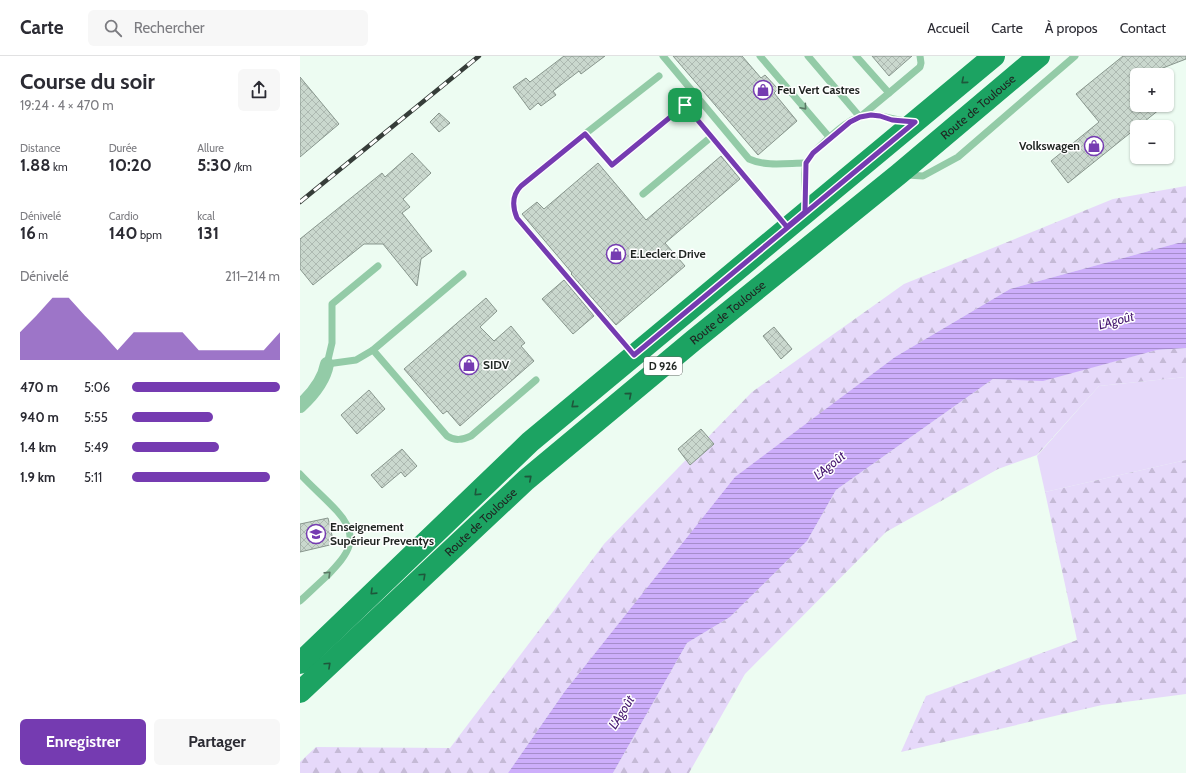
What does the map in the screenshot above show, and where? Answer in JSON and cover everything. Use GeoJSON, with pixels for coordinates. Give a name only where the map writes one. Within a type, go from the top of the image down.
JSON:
{"type":"FeatureCollection","features":[{"type":"Feature","properties":{"kind":"main road","name":"Route de Toulouse"},"geometry":{"type":"LineString","coordinates":[[300,663],[530,442],[994,56]]}},
{"type":"Feature","properties":{"kind":"main road","name":"Route de Toulouse"},"geometry":{"type":"LineString","coordinates":[[300,692],[526,480],[694,340],[899,174],[1039,56]]}},
{"type":"Feature","properties":{"kind":"street"},"geometry":{"type":"LineString","coordinates":[[300,406],[316,388],[325,373],[326,364]]}},
{"type":"Feature","properties":{"kind":"lane"},"geometry":{"type":"LineString","coordinates":[[663,56],[749,159],[755,162],[763,163],[806,163]]}},
{"type":"Feature","properties":{"kind":"lane"},"geometry":{"type":"LineString","coordinates":[[760,56],[830,138]]}},
{"type":"Feature","properties":{"kind":"lane"},"geometry":{"type":"LineString","coordinates":[[808,56],[860,117]]}},
{"type":"Feature","properties":{"kind":"lane"},"geometry":{"type":"LineString","coordinates":[[856,56],[889,93]]}},
{"type":"Feature","properties":{"kind":"lane"},"geometry":{"type":"LineString","coordinates":[[805,212],[806,163],[813,153],[850,122],[860,117],[920,67],[920,56]]}},
{"type":"Feature","properties":{"kind":"lane"},"geometry":{"type":"LineString","coordinates":[[899,174],[923,176],[958,157],[1075,56]]}},
{"type":"Feature","properties":{"kind":"lane"},"geometry":{"type":"LineString","coordinates":[[634,355],[517,218],[513,208],[513,202],[516,191],[521,186],[659,76]]}},
{"type":"Feature","properties":{"kind":"lane"},"geometry":{"type":"LineString","coordinates":[[585,134],[612,165],[685,105],[787,227]]}},
{"type":"Feature","properties":{"kind":"lane"},"geometry":{"type":"LineString","coordinates":[[860,117],[871,115],[892,120],[915,122]]}},
{"type":"Feature","properties":{"kind":"lane"},"geometry":{"type":"LineString","coordinates":[[642,194],[711,137]]}},
{"type":"Feature","properties":{"kind":"lane"},"geometry":{"type":"LineString","coordinates":[[378,266],[332,304],[332,343],[326,364],[356,360],[373,350],[464,274]]}},
{"type":"Feature","properties":{"kind":"lane"},"geometry":{"type":"LineString","coordinates":[[373,350],[446,436],[458,440],[471,436],[536,380]]}},
{"type":"Feature","properties":{"kind":"lane"},"geometry":{"type":"LineString","coordinates":[[300,474],[338,512],[349,529],[351,543],[346,555],[300,601]]}},
{"type":"Feature","properties":{"kind":"green space"},"geometry":{"type":"Polygon","coordinates":[[[1186,186],[1186,243],[1178,243],[1010,289],[895,357],[736,477],[565,691],[508,773],[300,773],[300,762],[316,747],[450,748],[604,544],[752,392],[904,284],[1113,199],[1186,186]]]}},
{"type":"Feature","properties":{"kind":"green space"},"geometry":{"type":"Polygon","coordinates":[[[1186,348],[1186,377],[1099,386],[1037,455],[998,469],[886,532],[745,674],[689,773],[613,773],[687,643],[730,617],[807,541],[836,490],[993,379],[1043,380],[1157,350],[1186,348]]]}},
{"type":"Feature","properties":{"kind":"green space"},"geometry":{"type":"Polygon","coordinates":[[[1186,377],[1186,460],[1045,492],[1037,456],[1099,386],[1186,377]]]}},
{"type":"Feature","properties":{"kind":"green space"},"geometry":{"type":"Polygon","coordinates":[[[1186,460],[1186,694],[1102,705],[901,752],[926,696],[1077,640],[1045,492],[1186,460]]]}},
{"type":"Feature","properties":{"kind":"water","name":"L'Agoût"},"geometry":{"type":"Polygon","coordinates":[[[1178,243],[1186,243],[1186,348],[1157,350],[1043,381],[993,379],[836,490],[807,541],[730,617],[687,643],[613,773],[508,773],[565,691],[735,477],[895,357],[1010,289],[1178,243]]]}},
{"type":"Feature","properties":{"kind":"building"},"geometry":{"type":"Polygon","coordinates":[[[564,56],[605,56],[581,74],[579,71],[553,91],[556,95],[541,106],[538,103],[530,110],[513,87],[526,78],[530,82],[564,56]]]}},
{"type":"Feature","properties":{"kind":"building"},"geometry":{"type":"Polygon","coordinates":[[[673,56],[742,56],[761,78],[765,75],[778,89],[774,93],[797,121],[758,155],[673,56]]]}},
{"type":"Feature","properties":{"kind":"building"},"geometry":{"type":"Polygon","coordinates":[[[872,56],[912,56],[889,76],[872,56]]]}},
{"type":"Feature","properties":{"kind":"building"},"geometry":{"type":"Polygon","coordinates":[[[1123,56],[1186,56],[1186,59],[1163,68],[1130,68],[1130,112],[1156,112],[1146,120],[1130,120],[1130,133],[1068,183],[1051,161],[1099,122],[1076,94],[1123,56]]]}},
{"type":"Feature","properties":{"kind":"building"},"geometry":{"type":"Polygon","coordinates":[[[300,77],[339,124],[300,157],[300,77]]]}},
{"type":"Feature","properties":{"kind":"building"},"geometry":{"type":"Polygon","coordinates":[[[439,113],[450,123],[439,132],[430,122],[439,113]]]}},
{"type":"Feature","properties":{"kind":"building"},"geometry":{"type":"Polygon","coordinates":[[[412,153],[431,173],[403,199],[410,207],[402,213],[432,251],[421,259],[417,286],[383,244],[364,244],[313,285],[300,269],[300,239],[382,173],[385,177],[412,153]]]}},
{"type":"Feature","properties":{"kind":"building","name":"E.Leclerc Drive"},"geometry":{"type":"Polygon","coordinates":[[[721,156],[740,179],[665,243],[685,266],[616,325],[571,274],[572,273],[522,214],[537,202],[544,209],[598,163],[646,220],[721,156]]]}},
{"type":"Feature","properties":{"kind":"building"},"geometry":{"type":"Polygon","coordinates":[[[564,280],[594,316],[573,334],[542,299],[564,280]]]}},
{"type":"Feature","properties":{"kind":"building","name":"SIDV"},"geometry":{"type":"Polygon","coordinates":[[[486,298],[497,311],[480,327],[494,341],[511,326],[525,343],[521,346],[534,361],[460,426],[447,411],[443,414],[404,369],[486,298]]]}},
{"type":"Feature","properties":{"kind":"building"},"geometry":{"type":"Polygon","coordinates":[[[774,327],[792,349],[781,359],[763,336],[774,327]]]}},
{"type":"Feature","properties":{"kind":"building"},"geometry":{"type":"Polygon","coordinates":[[[369,390],[385,409],[357,434],[341,415],[369,390]]]}},
{"type":"Feature","properties":{"kind":"building"},"geometry":{"type":"Polygon","coordinates":[[[701,429],[714,444],[690,465],[678,449],[701,429]]]}},
{"type":"Feature","properties":{"kind":"building"},"geometry":{"type":"Polygon","coordinates":[[[402,449],[417,466],[405,477],[401,472],[382,488],[371,475],[402,449]]]}},
{"type":"Feature","properties":{"kind":"building","name":"Enseignement Supérieur Preventys"},"geometry":{"type":"Polygon","coordinates":[[[328,518],[334,544],[300,552],[300,524],[328,518]]]}},
{"type":"Feature","properties":{"kind":"railway"},"geometry":{"type":"LineString","coordinates":[[300,202],[479,56]]}},
{"type":"Feature","properties":{"kind":"place","name":"Feu Vert Castres"},"geometry":{"type":"Point","coordinates":[763,90]}},
{"type":"Feature","properties":{"kind":"place","name":"Volkswagen"},"geometry":{"type":"Point","coordinates":[1094,146]}},
{"type":"Feature","properties":{"kind":"place","name":"E.Leclerc Drive"},"geometry":{"type":"Point","coordinates":[616,254]}},
{"type":"Feature","properties":{"kind":"place","name":"SIDV"},"geometry":{"type":"Point","coordinates":[469,365]}},
{"type":"Feature","properties":{"kind":"place","name":"Enseignement Supérieur Preventys"},"geometry":{"type":"Point","coordinates":[316,534]}},
{"type":"Feature","properties":{"kind":"route"},"geometry":{"type":"LineString","coordinates":[[685,105],[787,227],[805,212],[806,163],[813,153],[850,122],[860,117],[871,115],[892,120],[915,122],[634,355],[517,218],[513,208],[513,202],[516,191],[521,186],[585,134],[612,165],[685,105]]}}]}
